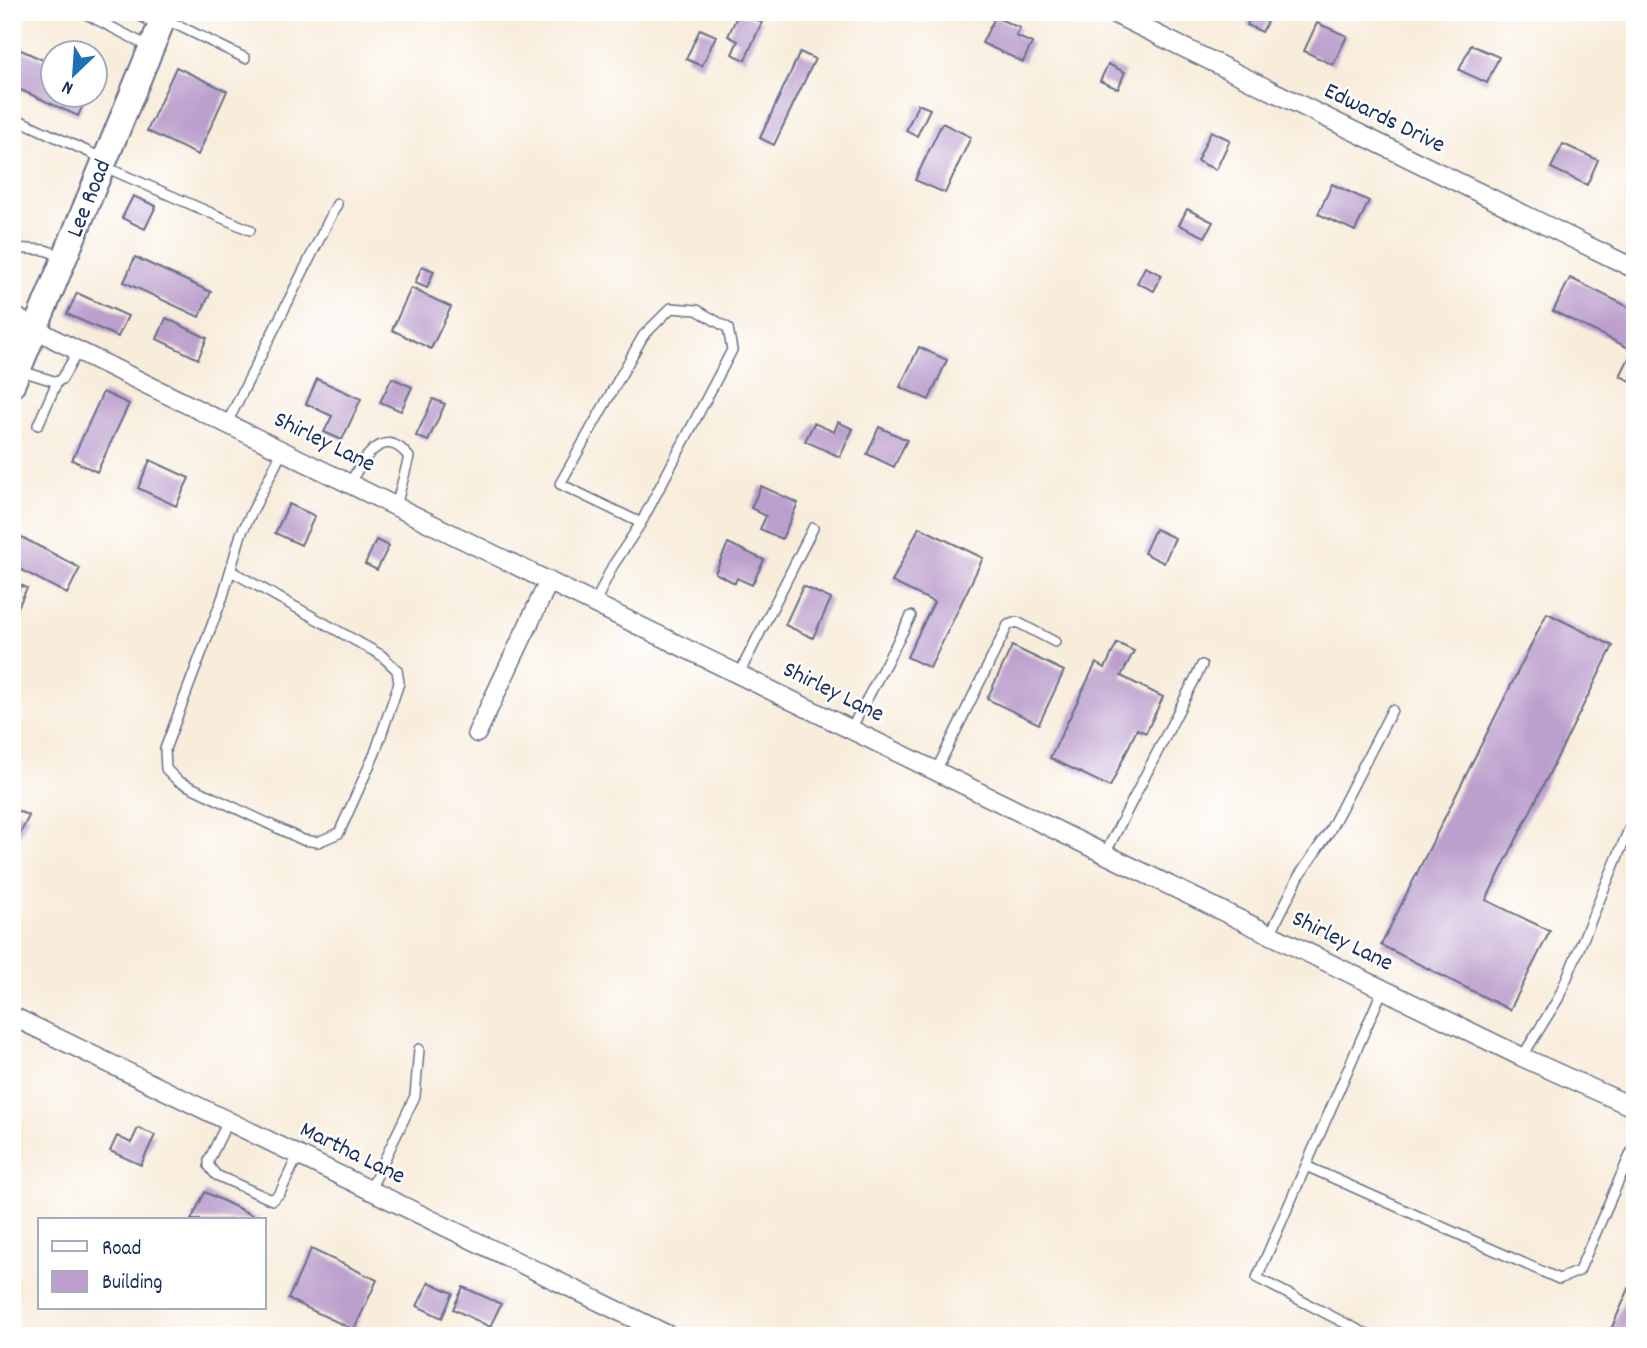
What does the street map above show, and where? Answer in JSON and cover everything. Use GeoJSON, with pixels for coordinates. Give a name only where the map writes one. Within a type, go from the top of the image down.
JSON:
{"type":"FeatureCollection","features":[{"type":"Feature","properties":{"kind":"main road","name":"Lee Road"},"geometry":{"type":"LineString","coordinates":[[15,377],[161,26]]}},
{"type":"Feature","properties":{"kind":"street","name":"Edwards Drive"},"geometry":{"type":"LineString","coordinates":[[1111,12],[1635,269]]}},
{"type":"Feature","properties":{"kind":"street","name":"Shirley Lane"},"geometry":{"type":"LineString","coordinates":[[12,315],[78,351],[1105,854],[1522,1057],[1635,1108]]}},
{"type":"Feature","properties":{"kind":"street"},"geometry":{"type":"LineString","coordinates":[[477,733],[549,581]]}},
{"type":"Feature","properties":{"kind":"street","name":"Martha Lane"},"geometry":{"type":"LineString","coordinates":[[12,1016],[670,1336]]}},
{"type":"Feature","properties":{"kind":"lane"},"geometry":{"type":"LineString","coordinates":[[82,12],[161,26]]}},
{"type":"Feature","properties":{"kind":"lane"},"geometry":{"type":"LineString","coordinates":[[132,12],[245,58]]}},
{"type":"Feature","properties":{"kind":"lane"},"geometry":{"type":"LineString","coordinates":[[12,117],[250,230]]}},
{"type":"Feature","properties":{"kind":"lane"},"geometry":{"type":"LineString","coordinates":[[227,423],[337,204]]}},
{"type":"Feature","properties":{"kind":"lane"},"geometry":{"type":"LineString","coordinates":[[12,248],[45,250],[66,258]]}},
{"type":"Feature","properties":{"kind":"lane"},"geometry":{"type":"LineString","coordinates":[[595,603],[612,567],[641,523],[732,350],[728,328],[697,310],[671,308],[643,336],[560,484],[641,523]]}},
{"type":"Feature","properties":{"kind":"lane"},"geometry":{"type":"LineString","coordinates":[[38,425],[57,382],[62,379],[78,351]]}},
{"type":"Feature","properties":{"kind":"lane"},"geometry":{"type":"LineString","coordinates":[[15,377],[57,382]]}},
{"type":"Feature","properties":{"kind":"lane"},"geometry":{"type":"LineString","coordinates":[[350,483],[364,458],[374,447],[384,444],[404,450],[409,457],[408,468],[396,506]]}},
{"type":"Feature","properties":{"kind":"lane"},"geometry":{"type":"LineString","coordinates":[[230,571],[381,655],[397,670],[399,682],[357,798],[339,833],[318,842],[303,840],[178,781],[166,769],[166,749],[241,534],[283,450]]}},
{"type":"Feature","properties":{"kind":"lane"},"geometry":{"type":"LineString","coordinates":[[739,674],[813,528]]}},
{"type":"Feature","properties":{"kind":"lane"},"geometry":{"type":"LineString","coordinates":[[851,729],[911,615]]}},
{"type":"Feature","properties":{"kind":"lane"},"geometry":{"type":"LineString","coordinates":[[936,771],[1008,625],[1017,622],[1055,642]]}},
{"type":"Feature","properties":{"kind":"lane"},"geometry":{"type":"LineString","coordinates":[[1105,854],[1202,664]]}},
{"type":"Feature","properties":{"kind":"lane"},"geometry":{"type":"LineString","coordinates":[[1270,934],[1298,876],[1329,832],[1392,710]]}},
{"type":"Feature","properties":{"kind":"lane"},"geometry":{"type":"LineString","coordinates":[[1522,1057],[1558,999],[1635,816]]}},
{"type":"Feature","properties":{"kind":"lane"},"geometry":{"type":"LineString","coordinates":[[1370,1336],[1257,1278],[1383,989]]}},
{"type":"Feature","properties":{"kind":"lane"},"geometry":{"type":"LineString","coordinates":[[370,1190],[415,1096],[419,1049]]}},
{"type":"Feature","properties":{"kind":"lane"},"geometry":{"type":"LineString","coordinates":[[228,1121],[208,1166],[216,1175],[253,1193],[272,1200],[280,1193],[298,1155]]}},
{"type":"Feature","properties":{"kind":"lane"},"geometry":{"type":"LineString","coordinates":[[1306,1166],[1559,1279],[1579,1270],[1635,1144]]}},
{"type":"Feature","properties":{"kind":"lane"},"geometry":{"type":"LineString","coordinates":[[1623,1171],[1635,1176]]}},
{"type":"Feature","properties":{"kind":"building"},"geometry":{"type":"Polygon","coordinates":[[[12,12],[23,12],[12,35],[12,12]]]}},
{"type":"Feature","properties":{"kind":"building"},"geometry":{"type":"Polygon","coordinates":[[[739,12],[762,22],[745,60],[732,54],[738,41],[728,36],[739,12]]]}},
{"type":"Feature","properties":{"kind":"building"},"geometry":{"type":"Polygon","coordinates":[[[1242,12],[1272,12],[1262,32],[1247,25],[1251,16],[1242,12]]]}},
{"type":"Feature","properties":{"kind":"building"},"geometry":{"type":"Polygon","coordinates":[[[995,17],[1020,28],[1016,36],[1032,43],[1023,62],[982,43],[995,17]]]}},
{"type":"Feature","properties":{"kind":"building"},"geometry":{"type":"Polygon","coordinates":[[[1317,23],[1347,36],[1333,65],[1304,51],[1317,23]]]}},
{"type":"Feature","properties":{"kind":"building"},"geometry":{"type":"Polygon","coordinates":[[[700,29],[716,36],[702,66],[686,59],[700,29]]]}},
{"type":"Feature","properties":{"kind":"building"},"geometry":{"type":"Polygon","coordinates":[[[1471,45],[1499,57],[1487,83],[1459,70],[1471,45]]]}},
{"type":"Feature","properties":{"kind":"building"},"geometry":{"type":"Polygon","coordinates":[[[12,46],[38,58],[38,98],[12,86],[12,46]]]}},
{"type":"Feature","properties":{"kind":"building"},"geometry":{"type":"Polygon","coordinates":[[[800,52],[815,59],[774,145],[760,138],[800,52]]]}},
{"type":"Feature","properties":{"kind":"building"},"geometry":{"type":"Polygon","coordinates":[[[1108,64],[1125,72],[1118,89],[1100,81],[1108,64]]]}},
{"type":"Feature","properties":{"kind":"building"},"geometry":{"type":"Polygon","coordinates":[[[176,67],[227,91],[198,155],[147,131],[176,67]]]}},
{"type":"Feature","properties":{"kind":"building"},"geometry":{"type":"Polygon","coordinates":[[[918,104],[930,109],[917,136],[906,131],[918,104]]]}},
{"type":"Feature","properties":{"kind":"building"},"geometry":{"type":"Polygon","coordinates":[[[60,108],[82,108],[78,116],[60,108]]]}},
{"type":"Feature","properties":{"kind":"building"},"geometry":{"type":"Polygon","coordinates":[[[942,123],[971,137],[945,193],[915,180],[942,123]]]}},
{"type":"Feature","properties":{"kind":"building"},"geometry":{"type":"Polygon","coordinates":[[[1211,131],[1230,140],[1216,170],[1197,161],[1211,131]]]}},
{"type":"Feature","properties":{"kind":"building"},"geometry":{"type":"Polygon","coordinates":[[[1563,144],[1598,160],[1587,185],[1551,168],[1563,144]]]}},
{"type":"Feature","properties":{"kind":"building"},"geometry":{"type":"Polygon","coordinates":[[[1332,184],[1369,201],[1355,231],[1318,214],[1332,184]]]}},
{"type":"Feature","properties":{"kind":"building"},"geometry":{"type":"Polygon","coordinates":[[[133,196],[156,206],[145,229],[122,218],[133,196]]]}},
{"type":"Feature","properties":{"kind":"building"},"geometry":{"type":"Polygon","coordinates":[[[1187,209],[1213,222],[1205,237],[1179,225],[1187,209]]]}},
{"type":"Feature","properties":{"kind":"building"},"geometry":{"type":"Polygon","coordinates":[[[135,257],[211,292],[199,317],[124,282],[135,257]]]}},
{"type":"Feature","properties":{"kind":"building"},"geometry":{"type":"Polygon","coordinates":[[[422,266],[434,271],[427,288],[415,283],[422,266]]]}},
{"type":"Feature","properties":{"kind":"building"},"geometry":{"type":"Polygon","coordinates":[[[1145,267],[1162,275],[1154,291],[1137,283],[1145,267]]]}},
{"type":"Feature","properties":{"kind":"building"},"geometry":{"type":"Polygon","coordinates":[[[1570,278],[1635,310],[1635,383],[1620,376],[1633,350],[1553,311],[1570,278]]]}},
{"type":"Feature","properties":{"kind":"building"},"geometry":{"type":"Polygon","coordinates":[[[411,288],[451,307],[431,349],[392,330],[411,288]]]}},
{"type":"Feature","properties":{"kind":"building"},"geometry":{"type":"Polygon","coordinates":[[[77,293],[128,316],[118,337],[67,314],[77,293]]]}},
{"type":"Feature","properties":{"kind":"building"},"geometry":{"type":"Polygon","coordinates":[[[166,318],[207,338],[198,359],[157,339],[166,318]]]}},
{"type":"Feature","properties":{"kind":"building"},"geometry":{"type":"Polygon","coordinates":[[[919,347],[947,360],[929,400],[900,387],[919,347]]]}},
{"type":"Feature","properties":{"kind":"building"},"geometry":{"type":"Polygon","coordinates":[[[392,378],[412,387],[401,411],[380,402],[392,378]]]}},
{"type":"Feature","properties":{"kind":"building"},"geometry":{"type":"Polygon","coordinates":[[[317,379],[361,399],[342,440],[324,432],[332,416],[306,404],[317,379]]]}},
{"type":"Feature","properties":{"kind":"building"},"geometry":{"type":"Polygon","coordinates":[[[103,392],[129,404],[97,472],[72,460],[103,392]]]}},
{"type":"Feature","properties":{"kind":"building"},"geometry":{"type":"Polygon","coordinates":[[[433,399],[445,404],[428,441],[416,436],[433,399]]]}},
{"type":"Feature","properties":{"kind":"building"},"geometry":{"type":"Polygon","coordinates":[[[838,422],[853,429],[840,457],[805,441],[814,423],[834,432],[838,422]]]}},
{"type":"Feature","properties":{"kind":"building"},"geometry":{"type":"Polygon","coordinates":[[[879,427],[907,440],[894,467],[867,454],[879,427]]]}},
{"type":"Feature","properties":{"kind":"building"},"geometry":{"type":"Polygon","coordinates":[[[150,460],[189,478],[176,506],[138,488],[150,460]]]}},
{"type":"Feature","properties":{"kind":"building"},"geometry":{"type":"Polygon","coordinates":[[[761,486],[798,503],[782,539],[760,529],[766,516],[751,508],[761,486]]]}},
{"type":"Feature","properties":{"kind":"building"},"geometry":{"type":"Polygon","coordinates":[[[289,504],[315,516],[301,545],[275,533],[289,504]]]}},
{"type":"Feature","properties":{"kind":"building"},"geometry":{"type":"Polygon","coordinates":[[[919,527],[983,558],[930,668],[907,657],[934,602],[892,582],[919,527]]]}},
{"type":"Feature","properties":{"kind":"building"},"geometry":{"type":"Polygon","coordinates":[[[1155,529],[1175,538],[1164,563],[1144,553],[1155,529]]]}},
{"type":"Feature","properties":{"kind":"building"},"geometry":{"type":"Polygon","coordinates":[[[12,532],[80,568],[67,594],[12,565],[12,532]]]}},
{"type":"Feature","properties":{"kind":"building"},"geometry":{"type":"Polygon","coordinates":[[[376,540],[389,546],[377,570],[365,564],[376,540]]]}},
{"type":"Feature","properties":{"kind":"building"},"geometry":{"type":"Polygon","coordinates":[[[728,543],[764,560],[752,585],[737,578],[735,583],[715,573],[728,543]]]}},
{"type":"Feature","properties":{"kind":"building"},"geometry":{"type":"Polygon","coordinates":[[[12,581],[27,588],[12,620],[12,581]]]}},
{"type":"Feature","properties":{"kind":"building"},"geometry":{"type":"Polygon","coordinates":[[[803,586],[831,599],[813,638],[785,625],[803,586]]]}},
{"type":"Feature","properties":{"kind":"building"},"geometry":{"type":"Polygon","coordinates":[[[1547,613],[1613,646],[1486,900],[1550,931],[1510,1010],[1381,945],[1547,613]]]}},
{"type":"Feature","properties":{"kind":"building"},"geometry":{"type":"Polygon","coordinates":[[[1117,643],[1134,651],[1121,676],[1163,697],[1146,733],[1137,729],[1110,787],[1050,758],[1096,663],[1105,668],[1117,643]]]}},
{"type":"Feature","properties":{"kind":"building"},"geometry":{"type":"Polygon","coordinates":[[[1012,646],[1064,671],[1039,724],[987,699],[1012,646]]]}},
{"type":"Feature","properties":{"kind":"building"},"geometry":{"type":"Polygon","coordinates":[[[12,808],[29,816],[12,850],[12,808]]]}},
{"type":"Feature","properties":{"kind":"building"},"geometry":{"type":"Polygon","coordinates":[[[138,1128],[155,1135],[141,1165],[110,1151],[117,1136],[131,1143],[138,1128]]]}},
{"type":"Feature","properties":{"kind":"building"},"geometry":{"type":"Polygon","coordinates":[[[205,1192],[258,1218],[192,1218],[205,1192]]]}},
{"type":"Feature","properties":{"kind":"building"},"geometry":{"type":"Polygon","coordinates":[[[311,1249],[377,1280],[354,1330],[288,1299],[311,1249]]]}},
{"type":"Feature","properties":{"kind":"building"},"geometry":{"type":"Polygon","coordinates":[[[1635,1275],[1635,1336],[1608,1336],[1635,1275]]]}},
{"type":"Feature","properties":{"kind":"building"},"geometry":{"type":"Polygon","coordinates":[[[429,1282],[453,1293],[442,1318],[417,1306],[429,1282]]]}},
{"type":"Feature","properties":{"kind":"building"},"geometry":{"type":"Polygon","coordinates":[[[463,1287],[501,1304],[490,1327],[453,1309],[463,1287]]]}}]}
